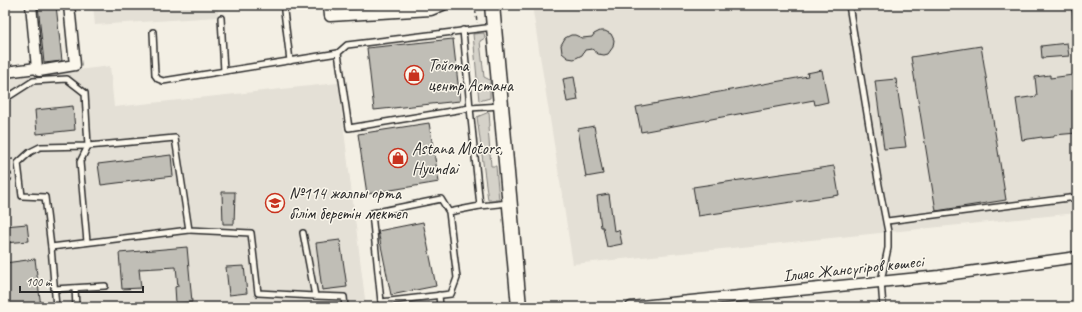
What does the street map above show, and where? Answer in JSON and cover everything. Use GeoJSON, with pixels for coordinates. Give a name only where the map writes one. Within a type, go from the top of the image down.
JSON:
{"type":"FeatureCollection","features":[{"type":"Feature","properties":{"kind":"main road"},"geometry":{"type":"LineString","coordinates":[[492,5],[519,307]]}},
{"type":"Feature","properties":{"kind":"street"},"geometry":{"type":"LineString","coordinates":[[31,5],[37,68]]}},
{"type":"Feature","properties":{"kind":"street"},"geometry":{"type":"LineString","coordinates":[[5,72],[37,68],[39,71],[75,65],[69,5]]}},
{"type":"Feature","properties":{"kind":"street"},"geometry":{"type":"LineString","coordinates":[[329,5],[330,16],[392,9],[431,10],[443,5]]}},
{"type":"Feature","properties":{"kind":"street","name":"Ілияс Жансүгіров көшесі"},"geometry":{"type":"LineString","coordinates":[[631,307],[706,303],[881,281],[939,276],[1077,257]]}},
{"type":"Feature","properties":{"kind":"lane"},"geometry":{"type":"LineString","coordinates":[[848,5],[878,180],[887,221],[888,248],[881,281],[883,307]]}},
{"type":"Feature","properties":{"kind":"lane"},"geometry":{"type":"LineString","coordinates":[[1075,5],[1077,22]]}},
{"type":"Feature","properties":{"kind":"lane"},"geometry":{"type":"LineString","coordinates":[[284,11],[290,61]]}},
{"type":"Feature","properties":{"kind":"lane"},"geometry":{"type":"LineString","coordinates":[[221,18],[224,71]]}},
{"type":"Feature","properties":{"kind":"lane"},"geometry":{"type":"LineString","coordinates":[[153,32],[156,75],[158,79],[163,81],[338,53],[347,45],[494,27]]}},
{"type":"Feature","properties":{"kind":"lane"},"geometry":{"type":"LineString","coordinates":[[463,30],[480,206]]}},
{"type":"Feature","properties":{"kind":"lane"},"geometry":{"type":"LineString","coordinates":[[338,53],[349,128],[470,108],[501,106]]}},
{"type":"Feature","properties":{"kind":"lane"},"geometry":{"type":"LineString","coordinates":[[5,99],[33,81],[67,79],[85,93],[88,146],[80,162],[88,242]]}},
{"type":"Feature","properties":{"kind":"lane"},"geometry":{"type":"LineString","coordinates":[[56,307],[45,197],[22,196],[18,163],[30,152],[40,147],[88,146],[175,138],[189,230]]}},
{"type":"Feature","properties":{"kind":"lane"},"geometry":{"type":"LineString","coordinates":[[887,221],[1077,197]]}},
{"type":"Feature","properties":{"kind":"lane"},"geometry":{"type":"LineString","coordinates":[[441,199],[449,212],[457,278],[451,294],[381,302],[372,213],[441,199]]}},
{"type":"Feature","properties":{"kind":"lane"},"geometry":{"type":"LineString","coordinates":[[449,212],[480,206],[510,203]]}},
{"type":"Feature","properties":{"kind":"lane"},"geometry":{"type":"LineString","coordinates":[[51,247],[189,230],[251,233],[258,293],[344,297],[345,307]]}},
{"type":"Feature","properties":{"kind":"lane"},"geometry":{"type":"LineString","coordinates":[[303,233],[315,296]]}},
{"type":"Feature","properties":{"kind":"lane"},"geometry":{"type":"LineString","coordinates":[[54,289],[105,286]]}},
{"type":"Feature","properties":{"kind":"lane"},"geometry":{"type":"LineString","coordinates":[[75,288],[76,307]]}},
{"type":"Feature","properties":{"kind":"lane"},"geometry":{"type":"LineString","coordinates":[[439,295],[440,307]]}},
{"type":"Feature","properties":{"kind":"path"},"geometry":{"type":"LineString","coordinates":[[475,5],[478,29]]}},
{"type":"Feature","properties":{"kind":"path"},"geometry":{"type":"LineString","coordinates":[[5,184],[10,182],[12,178],[10,173],[5,171],[6,160]]}},
{"type":"Feature","properties":{"kind":"shaded area"},"geometry":{"type":"Polygon","coordinates":[[[93,5],[219,5],[217,17],[95,25],[93,5]]]}},
{"type":"Feature","properties":{"kind":"shaded area"},"geometry":{"type":"Polygon","coordinates":[[[532,5],[1077,5],[1077,213],[573,264],[532,5]]]}},
{"type":"Feature","properties":{"kind":"shaded area"},"geometry":{"type":"Polygon","coordinates":[[[484,33],[485,38],[480,41],[484,77],[490,80],[490,98],[479,101],[473,34],[484,33]]]}},
{"type":"Feature","properties":{"kind":"shaded area"},"geometry":{"type":"Polygon","coordinates":[[[110,66],[114,107],[338,83],[366,307],[5,307],[5,79],[110,66]]]}},
{"type":"Feature","properties":{"kind":"shaded area"},"geometry":{"type":"Polygon","coordinates":[[[489,112],[490,126],[488,127],[491,166],[496,166],[499,200],[488,200],[477,117],[489,112]]]}},
{"type":"Feature","properties":{"kind":"building"},"geometry":{"type":"Polygon","coordinates":[[[38,5],[56,5],[62,61],[44,63],[38,5]]]}},
{"type":"Feature","properties":{"kind":"building"},"geometry":{"type":"Polygon","coordinates":[[[600,31],[605,31],[611,34],[614,40],[613,47],[608,54],[598,54],[592,49],[585,50],[582,55],[574,59],[568,58],[562,53],[561,45],[565,38],[571,35],[582,38],[592,37],[600,31]]]}},
{"type":"Feature","properties":{"kind":"building","name":"Тойота центр Астана"},"geometry":{"type":"Polygon","coordinates":[[[453,39],[460,101],[374,110],[367,48],[453,39]]]}},
{"type":"Feature","properties":{"kind":"building"},"geometry":{"type":"Polygon","coordinates":[[[1067,43],[1069,56],[1042,58],[1041,46],[1067,43]]]}},
{"type":"Feature","properties":{"kind":"building"},"geometry":{"type":"Polygon","coordinates":[[[981,46],[1006,200],[936,211],[911,57],[981,46]]]}},
{"type":"Feature","properties":{"kind":"building"},"geometry":{"type":"Polygon","coordinates":[[[822,70],[828,102],[815,105],[814,100],[641,132],[636,107],[808,76],[807,73],[822,70]]]}},
{"type":"Feature","properties":{"kind":"building"},"geometry":{"type":"Polygon","coordinates":[[[1050,75],[1050,78],[1073,75],[1077,107],[1077,133],[1022,140],[1016,99],[1037,96],[1035,77],[1050,75]]]}},
{"type":"Feature","properties":{"kind":"building"},"geometry":{"type":"Polygon","coordinates":[[[574,77],[578,100],[567,102],[563,79],[574,77]]]}},
{"type":"Feature","properties":{"kind":"building"},"geometry":{"type":"Polygon","coordinates":[[[896,79],[906,147],[884,149],[875,81],[896,79]]]}},
{"type":"Feature","properties":{"kind":"building"},"geometry":{"type":"Polygon","coordinates":[[[73,106],[75,130],[37,134],[35,110],[73,106]]]}},
{"type":"Feature","properties":{"kind":"building","name":"Astana Motors, Hyundai"},"geometry":{"type":"Polygon","coordinates":[[[429,123],[439,182],[367,194],[358,134],[429,123]]]}},
{"type":"Feature","properties":{"kind":"building"},"geometry":{"type":"Polygon","coordinates":[[[594,126],[603,174],[586,177],[578,129],[594,126]]]}},
{"type":"Feature","properties":{"kind":"building"},"geometry":{"type":"Polygon","coordinates":[[[171,155],[173,176],[101,185],[98,164],[171,155]]]}},
{"type":"Feature","properties":{"kind":"building"},"geometry":{"type":"Polygon","coordinates":[[[834,166],[839,195],[698,216],[693,187],[834,166]]]}},
{"type":"Feature","properties":{"kind":"building"},"geometry":{"type":"Polygon","coordinates":[[[222,192],[235,192],[234,224],[223,224],[222,192]]]}},
{"type":"Feature","properties":{"kind":"building"},"geometry":{"type":"Polygon","coordinates":[[[609,194],[614,231],[619,230],[622,244],[607,247],[603,227],[601,227],[597,196],[609,194]]]}},
{"type":"Feature","properties":{"kind":"building"},"geometry":{"type":"Polygon","coordinates":[[[423,222],[436,286],[391,295],[378,231],[423,222]]]}},
{"type":"Feature","properties":{"kind":"building"},"geometry":{"type":"Polygon","coordinates":[[[27,224],[29,241],[5,243],[5,226],[27,224]]]}},
{"type":"Feature","properties":{"kind":"building"},"geometry":{"type":"Polygon","coordinates":[[[340,240],[347,287],[322,290],[316,243],[340,240]]]}},
{"type":"Feature","properties":{"kind":"building"},"geometry":{"type":"Polygon","coordinates":[[[187,247],[192,302],[176,303],[175,287],[178,286],[176,267],[139,269],[141,288],[122,289],[119,253],[187,247]]]}},
{"type":"Feature","properties":{"kind":"building"},"geometry":{"type":"Polygon","coordinates":[[[35,259],[41,307],[8,307],[5,263],[35,259]]]}},
{"type":"Feature","properties":{"kind":"building"},"geometry":{"type":"Polygon","coordinates":[[[244,266],[247,293],[229,295],[226,267],[244,266]]]}},
{"type":"Feature","properties":{"kind":"place","name":"Тойота центр Астана"},"geometry":{"type":"Point","coordinates":[414,75]}},
{"type":"Feature","properties":{"kind":"place","name":"Astana Motors, Hyundai"},"geometry":{"type":"Point","coordinates":[398,158]}},
{"type":"Feature","properties":{"kind":"place","name":"№114 жалпы орта білім беретін мектеп"},"geometry":{"type":"Point","coordinates":[275,203]}}]}
